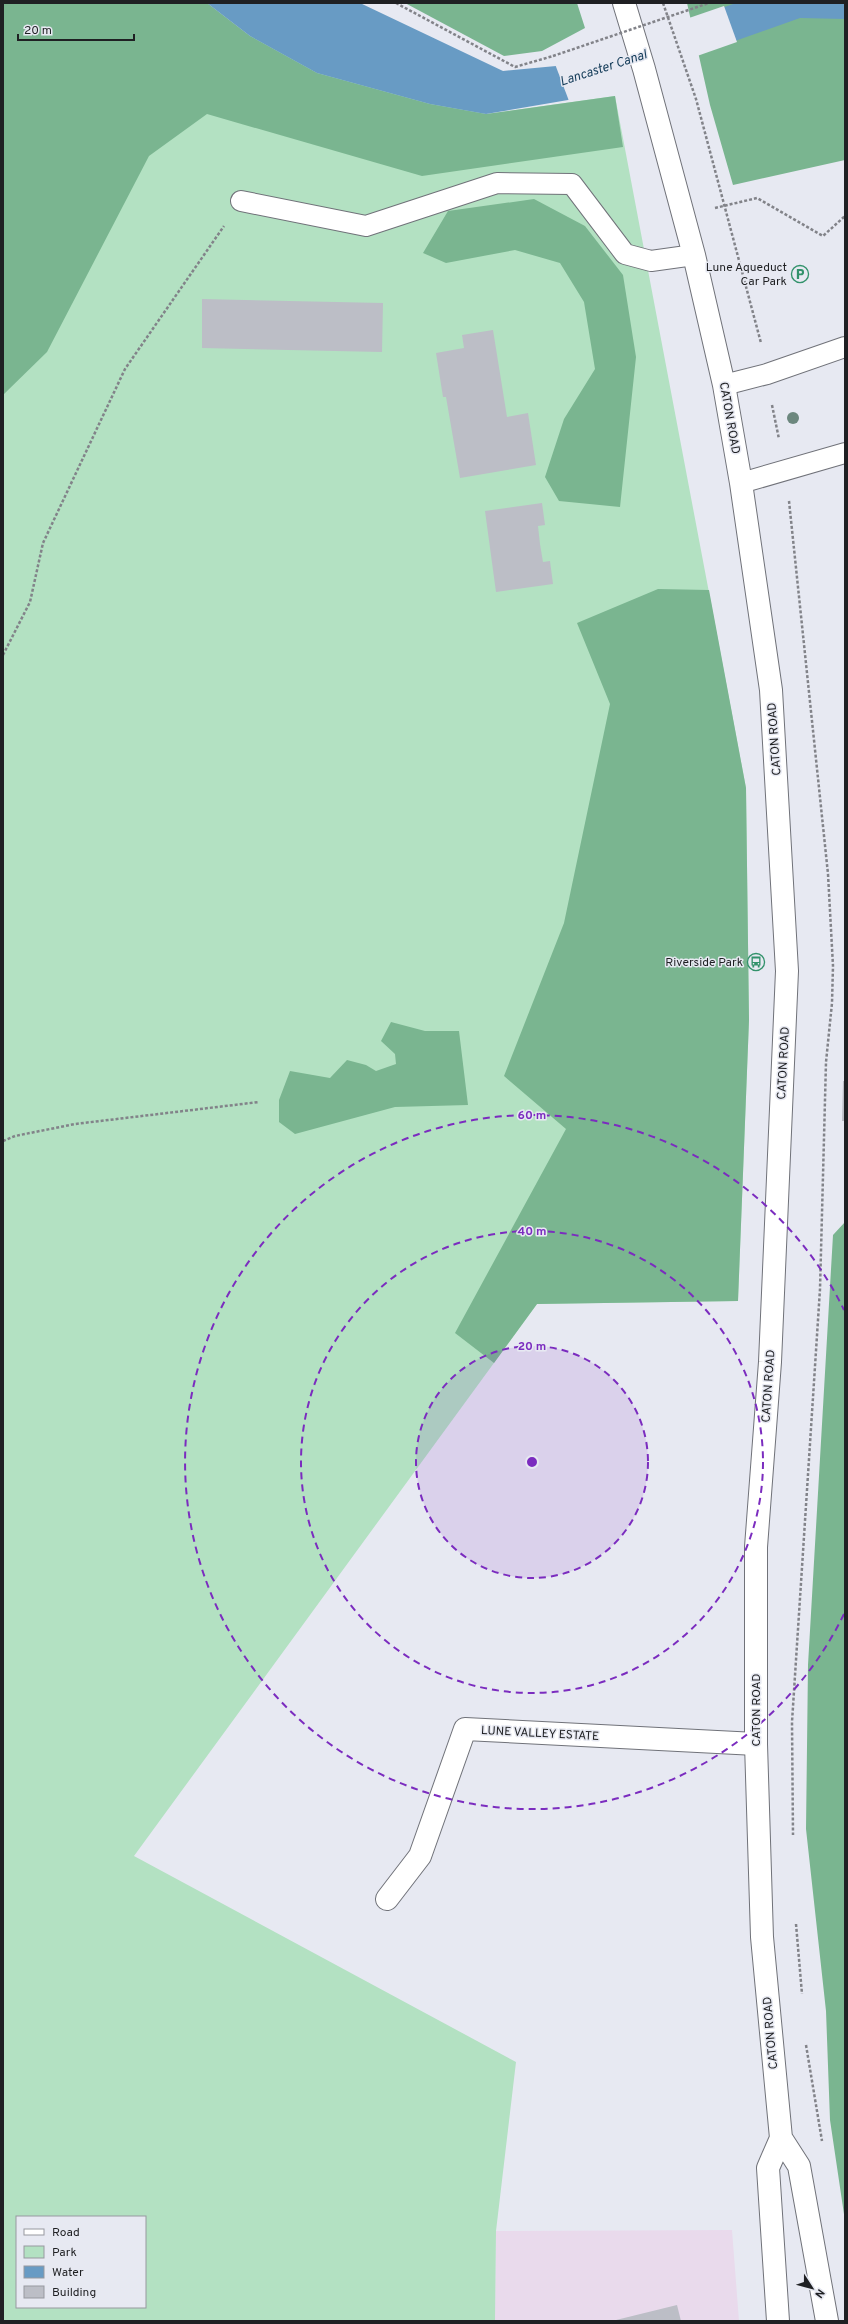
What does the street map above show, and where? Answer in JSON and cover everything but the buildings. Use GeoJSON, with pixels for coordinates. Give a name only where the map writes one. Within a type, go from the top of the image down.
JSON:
{"type":"FeatureCollection","features":[{"type":"Feature","properties":{"kind":"main road","name":"CATON ROAD"},"geometry":{"type":"LineString","coordinates":[[624,3],[644,69],[694,255],[724,385],[741,482],[771,690],[788,950],[770,1362],[756,1547],[756,1744],[762,1937],[781,2138],[799,2166],[827,2321]]}},
{"type":"Feature","properties":{"kind":"main road","name":"LUNE VALLEY ESTATE"},"geometry":{"type":"LineString","coordinates":[[387,1900],[420,1856],[465,1728],[756,1744]]}},
{"type":"Feature","properties":{"kind":"main road","name":"CATON ROAD"},"geometry":{"type":"LineString","coordinates":[[778,2321],[768,2168],[781,2138]]}},
{"type":"Feature","properties":{"kind":"lane"},"geometry":{"type":"LineString","coordinates":[[242,201],[366,226],[496,183],[572,184],[625,254],[651,260],[694,255]]}},
{"type":"Feature","properties":{"kind":"lane"},"geometry":{"type":"LineString","coordinates":[[724,385],[767,374],[845,347]]}},
{"type":"Feature","properties":{"kind":"lane"},"geometry":{"type":"LineString","coordinates":[[741,482],[845,453]]}},
{"type":"Feature","properties":{"kind":"path"},"geometry":{"type":"LineString","coordinates":[[396,3],[515,67],[553,56],[708,3]]}},
{"type":"Feature","properties":{"kind":"path"},"geometry":{"type":"LineString","coordinates":[[663,3],[696,99],[761,343]]}},
{"type":"Feature","properties":{"kind":"path"},"geometry":{"type":"LineString","coordinates":[[683,215],[757,198],[823,236],[845,216]]}},
{"type":"Feature","properties":{"kind":"path"},"geometry":{"type":"LineString","coordinates":[[3,656],[30,602],[44,543],[125,369],[242,201]]}},
{"type":"Feature","properties":{"kind":"path"},"geometry":{"type":"LineString","coordinates":[[772,401],[780,443]]}},
{"type":"Feature","properties":{"kind":"path"},"geometry":{"type":"LineString","coordinates":[[788,495],[828,874],[833,966],[832,1003],[826,1062],[820,1289],[792,1722],[793,1838]]}},
{"type":"Feature","properties":{"kind":"path"},"geometry":{"type":"LineString","coordinates":[[3,1141],[15,1136],[75,1124],[259,1102]]}},
{"type":"Feature","properties":{"kind":"path"},"geometry":{"type":"LineString","coordinates":[[796,1923],[802,1995]]}},
{"type":"Feature","properties":{"kind":"path"},"geometry":{"type":"LineString","coordinates":[[806,2042],[823,2144]]}},
{"type":"Feature","properties":{"kind":"shaded area"},"geometry":{"type":"Polygon","coordinates":[[[732,2230],[739,2321],[495,2321],[496,2231],[732,2230]]]}},
{"type":"Feature","properties":{"kind":"green space"},"geometry":{"type":"Polygon","coordinates":[[[3,3],[207,3],[250,36],[486,114],[615,96],[746,788],[749,1020],[738,1301],[537,1304],[134,1856],[516,2062],[496,2231],[495,2321],[3,2321],[3,3]]]}},
{"type":"Feature","properties":{"kind":"green space"},"geometry":{"type":"Polygon","coordinates":[[[3,3],[207,3],[250,36],[317,73],[430,104],[486,114],[615,96],[623,147],[422,176],[207,114],[149,156],[47,352],[3,395],[3,3]]]}},
{"type":"Feature","properties":{"kind":"green space"},"geometry":{"type":"Polygon","coordinates":[[[405,3],[577,3],[585,28],[542,51],[504,56],[405,3]]]}},
{"type":"Feature","properties":{"kind":"green space"},"geometry":{"type":"Polygon","coordinates":[[[687,3],[845,3],[845,160],[733,185],[710,105],[687,3]]]}},
{"type":"Feature","properties":{"kind":"green space"},"geometry":{"type":"Polygon","coordinates":[[[534,199],[585,226],[623,275],[636,357],[620,507],[559,501],[545,477],[564,419],[595,369],[584,302],[560,263],[515,250],[446,263],[423,253],[448,211],[534,199]]]}},
{"type":"Feature","properties":{"kind":"green space"},"geometry":{"type":"Polygon","coordinates":[[[658,589],[709,590],[746,788],[749,1020],[738,1301],[537,1304],[494,1363],[455,1333],[566,1129],[504,1076],[564,923],[610,704],[577,623],[658,589]]]}},
{"type":"Feature","properties":{"kind":"green space"},"geometry":{"type":"Polygon","coordinates":[[[391,1022],[425,1031],[459,1031],[468,1105],[395,1107],[295,1134],[279,1122],[279,1100],[290,1071],[330,1078],[347,1060],[366,1065],[376,1071],[396,1064],[395,1054],[381,1041],[391,1022]]]}},
{"type":"Feature","properties":{"kind":"green space"},"geometry":{"type":"Polygon","coordinates":[[[845,1222],[845,2221],[830,2120],[826,2011],[806,1829],[808,1665],[833,1235],[845,1222]]]}},
{"type":"Feature","properties":{"kind":"water","name":"Lancaster Canal"},"geometry":{"type":"Polygon","coordinates":[[[207,3],[360,3],[503,71],[556,66],[736,3],[845,3],[845,19],[800,18],[568,100],[486,114],[430,104],[317,73],[250,36],[207,3]]]}},
{"type":"Feature","properties":{"kind":"pier"},"geometry":{"type":"Polygon","coordinates":[[[724,6],[737,42],[569,101],[555,64],[724,6]]]}},
{"type":"Feature","properties":{"kind":"place","name":"Lune Aqueduct Car Park"},"geometry":{"type":"Point","coordinates":[800,274]}},
{"type":"Feature","properties":{"kind":"place","name":"Riverside Park"},"geometry":{"type":"Point","coordinates":[756,962]}}]}
